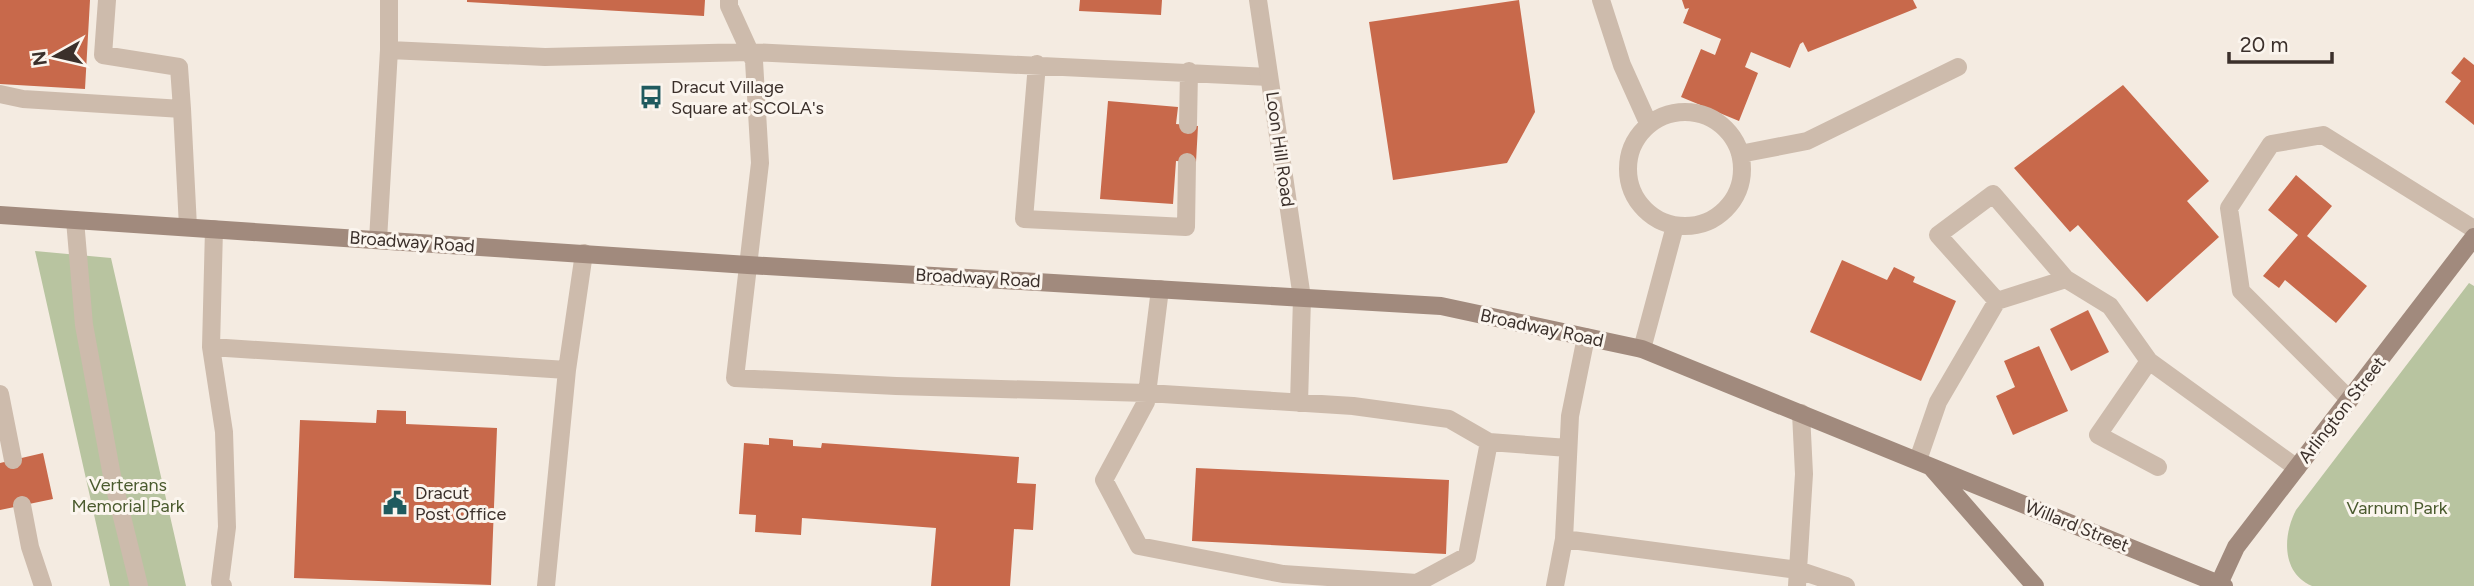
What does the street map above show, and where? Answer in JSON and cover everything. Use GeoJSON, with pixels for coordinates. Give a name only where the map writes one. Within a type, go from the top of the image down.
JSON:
{"type":"FeatureCollection","features":[{"type":"Feature","properties":{"kind":"main road","name":"Broadway Road"},"geometry":{"type":"LineString","coordinates":[[0,215],[748,265],[1441,306],[1642,349],[1924,463]]}},
{"type":"Feature","properties":{"kind":"main road","name":"Arlington Street"},"geometry":{"type":"LineString","coordinates":[[2220,585],[2236,547],[2474,237]]}},
{"type":"Feature","properties":{"kind":"main road","name":"Willard Street"},"geometry":{"type":"LineString","coordinates":[[1924,463],[2220,585]]}},
{"type":"Feature","properties":{"kind":"main road"},"geometry":{"type":"LineString","coordinates":[[1924,463],[2035,586]]}},
{"type":"Feature","properties":{"kind":"street"},"geometry":{"type":"LineString","coordinates":[[107,0],[103,55],[179,67],[188,227]]}},
{"type":"Feature","properties":{"kind":"street"},"geometry":{"type":"LineString","coordinates":[[378,240],[390,50],[388,0]]}},
{"type":"Feature","properties":{"kind":"street"},"geometry":{"type":"LineString","coordinates":[[729,0],[729,6],[754,61],[761,145],[735,378],[1147,393],[1353,406],[1449,419],[1489,442],[1568,448]]}},
{"type":"Feature","properties":{"kind":"street","name":"Loon Hill Road"},"geometry":{"type":"LineString","coordinates":[[1258,0],[1302,298],[1299,403]]}},
{"type":"Feature","properties":{"kind":"street"},"geometry":{"type":"LineString","coordinates":[[1601,0],[1622,65],[1649,125]]}},
{"type":"Feature","properties":{"kind":"street"},"geometry":{"type":"LineString","coordinates":[[390,50],[545,57],[750,52],[1189,71],[1269,77]]}},
{"type":"Feature","properties":{"kind":"street"},"geometry":{"type":"LineString","coordinates":[[1037,64],[1024,219],[1185,227],[1187,162]]}},
{"type":"Feature","properties":{"kind":"street"},"geometry":{"type":"LineString","coordinates":[[1741,154],[1807,142],[1958,67]]}},
{"type":"Feature","properties":{"kind":"street"},"geometry":{"type":"LineString","coordinates":[[1188,125],[1189,71]]}},
{"type":"Feature","properties":{"kind":"street"},"geometry":{"type":"LineString","coordinates":[[0,94],[23,99],[182,109]]}},
{"type":"Feature","properties":{"kind":"street"},"geometry":{"type":"LineString","coordinates":[[1683,112],[1702,114],[1719,122],[1732,136],[1741,154],[1743,173],[1738,192],[1728,208],[1713,220],[1694,226],[1675,226],[1657,220],[1643,208],[1632,193],[1628,174],[1636,138],[1649,125],[1665,116],[1683,112]]}},
{"type":"Feature","properties":{"kind":"street"},"geometry":{"type":"LineString","coordinates":[[2350,400],[2241,291],[2230,208],[2270,144],[2323,135],[2474,229]]}},
{"type":"Feature","properties":{"kind":"street"},"geometry":{"type":"LineString","coordinates":[[1997,301],[1938,235],[1993,194],[2066,279],[2110,306],[2149,360],[2297,468]]}},
{"type":"Feature","properties":{"kind":"street"},"geometry":{"type":"LineString","coordinates":[[75,220],[84,325],[112,476],[139,586]]}},
{"type":"Feature","properties":{"kind":"street"},"geometry":{"type":"LineString","coordinates":[[1642,349],[1675,226]]}},
{"type":"Feature","properties":{"kind":"street"},"geometry":{"type":"LineString","coordinates":[[214,229],[211,347],[224,432],[227,527],[220,582],[223,586]]}},
{"type":"Feature","properties":{"kind":"street"},"geometry":{"type":"LineString","coordinates":[[546,586],[567,370],[584,253]]}},
{"type":"Feature","properties":{"kind":"street"},"geometry":{"type":"LineString","coordinates":[[1924,463],[1938,402],[1997,301],[2066,279]]}},
{"type":"Feature","properties":{"kind":"street"},"geometry":{"type":"LineString","coordinates":[[1160,289],[1146,402],[1104,480],[1139,546],[1283,574],[1417,583],[1467,556],[1489,442]]}},
{"type":"Feature","properties":{"kind":"street"},"geometry":{"type":"LineString","coordinates":[[1555,586],[1564,539],[1570,416],[1586,337]]}},
{"type":"Feature","properties":{"kind":"street"},"geometry":{"type":"LineString","coordinates":[[211,347],[567,370]]}},
{"type":"Feature","properties":{"kind":"street"},"geometry":{"type":"LineString","coordinates":[[2149,360],[2098,435],[2158,467]]}},
{"type":"Feature","properties":{"kind":"street"},"geometry":{"type":"LineString","coordinates":[[0,394],[13,460]]}},
{"type":"Feature","properties":{"kind":"street"},"geometry":{"type":"LineString","coordinates":[[1798,578],[1804,474],[1801,413]]}},
{"type":"Feature","properties":{"kind":"street"},"geometry":{"type":"LineString","coordinates":[[22,505],[30,547],[43,586]]}},
{"type":"Feature","properties":{"kind":"street"},"geometry":{"type":"LineString","coordinates":[[1564,539],[1846,586]]}},
{"type":"Feature","properties":{"kind":"green space","name":"Verterans Memorial Park"},"geometry":{"type":"Polygon","coordinates":[[[35,251],[111,258],[186,586],[110,586],[35,251]]]}},
{"type":"Feature","properties":{"kind":"green space","name":"Varnum Park"},"geometry":{"type":"Polygon","coordinates":[[[2469,283],[2474,286],[2474,586],[2312,586],[2302,580],[2290,563],[2287,542],[2296,510],[2469,283]]]}},
{"type":"Feature","properties":{"kind":"building"},"geometry":{"type":"Polygon","coordinates":[[[0,0],[90,0],[85,89],[0,84],[0,0]]]}},
{"type":"Feature","properties":{"kind":"building"},"geometry":{"type":"Polygon","coordinates":[[[467,0],[705,0],[704,16],[467,0]]]}},
{"type":"Feature","properties":{"kind":"building"},"geometry":{"type":"Polygon","coordinates":[[[1080,0],[1162,0],[1161,15],[1079,11],[1080,0]]]}},
{"type":"Feature","properties":{"kind":"building"},"geometry":{"type":"Polygon","coordinates":[[[1519,0],[1535,112],[1507,163],[1393,180],[1369,22],[1519,0]]]}},
{"type":"Feature","properties":{"kind":"building"},"geometry":{"type":"Polygon","coordinates":[[[1682,0],[1913,0],[1917,8],[1808,52],[1803,42],[1790,68],[1751,52],[1745,67],[1758,73],[1739,121],[1681,97],[1701,49],[1715,55],[1721,39],[1683,23],[1689,8],[1685,9],[1682,0]]]}},
{"type":"Feature","properties":{"kind":"building"},"geometry":{"type":"Polygon","coordinates":[[[2464,57],[2474,65],[2474,125],[2445,102],[2461,81],[2451,73],[2464,57]]]}},
{"type":"Feature","properties":{"kind":"building"},"geometry":{"type":"Polygon","coordinates":[[[2123,85],[2209,181],[2187,201],[2219,237],[2147,302],[2078,225],[2070,232],[2014,168],[2123,85]]]}},
{"type":"Feature","properties":{"kind":"building"},"geometry":{"type":"Polygon","coordinates":[[[1108,101],[1178,107],[1176,124],[1198,126],[1196,162],[1176,161],[1173,204],[1100,199],[1108,101]]]}},
{"type":"Feature","properties":{"kind":"building"},"geometry":{"type":"Polygon","coordinates":[[[2296,175],[2332,206],[2307,236],[2367,286],[2336,323],[2285,280],[2279,288],[2263,276],[2298,235],[2268,210],[2296,175]]]}},
{"type":"Feature","properties":{"kind":"building"},"geometry":{"type":"Polygon","coordinates":[[[1842,260],[1887,280],[1894,267],[1915,277],[1913,282],[1956,301],[1921,381],[1810,332],[1842,260]]]}},
{"type":"Feature","properties":{"kind":"building"},"geometry":{"type":"Polygon","coordinates":[[[2088,310],[2109,352],[2071,371],[2050,329],[2088,310]]]}},
{"type":"Feature","properties":{"kind":"building"},"geometry":{"type":"Polygon","coordinates":[[[2039,346],[2068,411],[2013,435],[1996,396],[2015,387],[2004,361],[2039,346]]]}},
{"type":"Feature","properties":{"kind":"building","name":"Dracut Post Office"},"geometry":{"type":"Polygon","coordinates":[[[377,410],[406,411],[406,424],[497,428],[491,585],[294,578],[300,420],[376,423],[377,410]]]}},
{"type":"Feature","properties":{"kind":"building"},"geometry":{"type":"Polygon","coordinates":[[[769,438],[793,440],[793,446],[821,448],[822,443],[1019,457],[1017,483],[1036,484],[1033,530],[1014,529],[1010,586],[931,586],[936,528],[802,518],[801,535],[755,532],[756,515],[739,514],[744,443],[769,445],[769,438]]]}},
{"type":"Feature","properties":{"kind":"building"},"geometry":{"type":"Polygon","coordinates":[[[43,453],[53,499],[0,510],[0,463],[43,453]]]}},
{"type":"Feature","properties":{"kind":"building"},"geometry":{"type":"Polygon","coordinates":[[[1196,468],[1449,480],[1446,554],[1192,541],[1196,468]]]}},
{"type":"Feature","properties":{"kind":"place","name":"Dracut Village Square at SCOLA's"},"geometry":{"type":"Point","coordinates":[651,97]}},
{"type":"Feature","properties":{"kind":"place","name":"Dracut Post Office"},"geometry":{"type":"Point","coordinates":[395,503]}}]}
